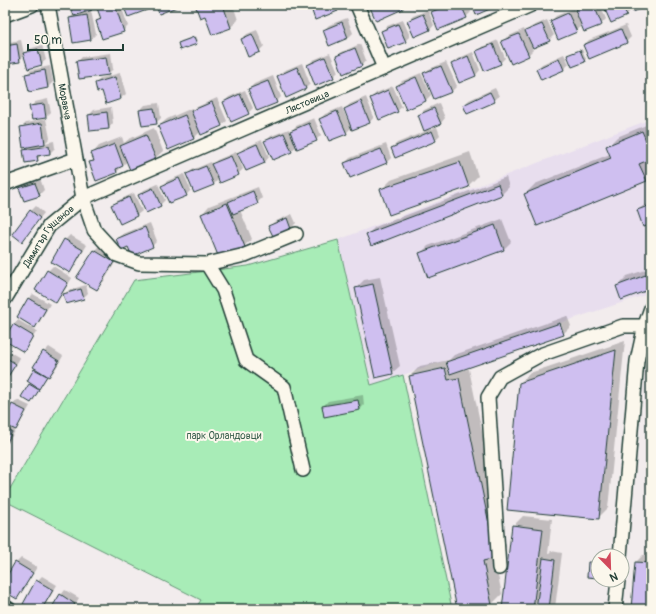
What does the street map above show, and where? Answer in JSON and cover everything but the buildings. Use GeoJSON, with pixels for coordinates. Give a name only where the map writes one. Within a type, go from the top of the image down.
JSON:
{"type":"FeatureCollection","features":[{"type":"Feature","properties":{"kind":"street"},"geometry":{"type":"LineString","coordinates":[[5,15],[32,5]]}},
{"type":"Feature","properties":{"kind":"street","name":"Моравча"},"geometry":{"type":"LineString","coordinates":[[48,5],[83,198],[94,230],[116,255],[139,263],[207,264],[244,255],[296,234]]}},
{"type":"Feature","properties":{"kind":"street"},"geometry":{"type":"LineString","coordinates":[[357,5],[384,68]]}},
{"type":"Feature","properties":{"kind":"street","name":"Лястовица"},"geometry":{"type":"LineString","coordinates":[[83,198],[531,5]]}},
{"type":"Feature","properties":{"kind":"street"},"geometry":{"type":"LineString","coordinates":[[5,184],[75,159]]}},
{"type":"Feature","properties":{"kind":"street","name":"Димитър Гущанов"},"geometry":{"type":"LineString","coordinates":[[5,299],[49,226],[83,198]]}},
{"type":"Feature","properties":{"kind":"street"},"geometry":{"type":"LineString","coordinates":[[207,264],[223,290],[246,360],[284,387],[303,470]]}},
{"type":"Feature","properties":{"kind":"street"},"geometry":{"type":"LineString","coordinates":[[621,548],[637,360],[648,325],[651,308]]}},
{"type":"Feature","properties":{"kind":"street"},"geometry":{"type":"LineString","coordinates":[[499,568],[488,397],[500,377],[540,355],[623,326],[648,325]]}},
{"type":"Feature","properties":{"kind":"street"},"geometry":{"type":"LineString","coordinates":[[615,609],[617,588]]}},
{"type":"Feature","properties":{"kind":"street"},"geometry":{"type":"LineString","coordinates":[[5,607],[9,609]]}},
{"type":"Feature","properties":{"kind":"shaded area"},"geometry":{"type":"Polygon","coordinates":[[[651,119],[651,293],[372,385],[338,240],[651,119]]]}},
{"type":"Feature","properties":{"kind":"green space","name":"парк Орландовци"},"geometry":{"type":"Polygon","coordinates":[[[338,240],[371,385],[403,375],[452,609],[195,609],[201,600],[5,501],[5,497],[134,280],[248,266],[338,240]]]}}]}
